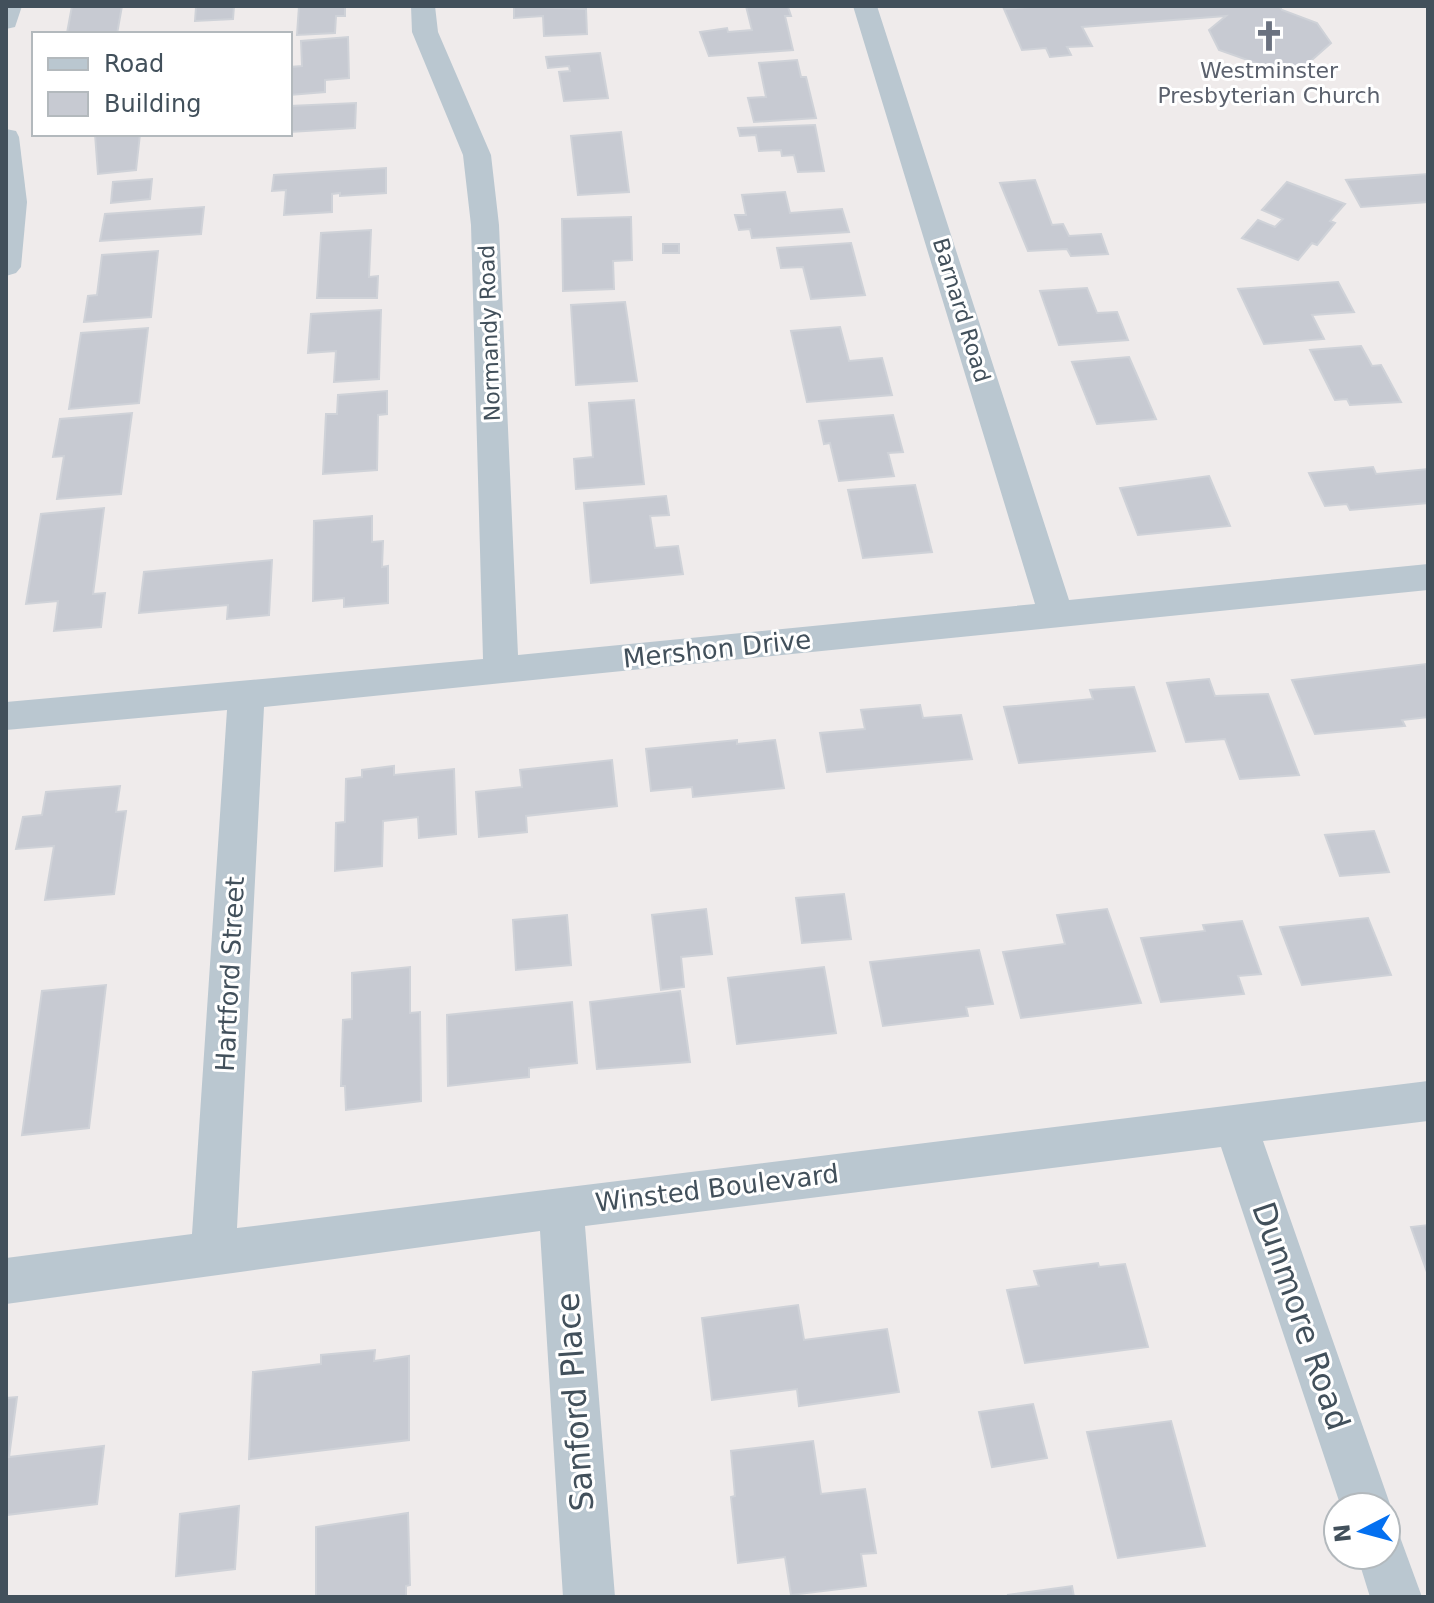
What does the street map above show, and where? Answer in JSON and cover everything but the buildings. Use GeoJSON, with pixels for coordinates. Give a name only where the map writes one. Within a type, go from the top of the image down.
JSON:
{"type":"FeatureCollection","features":[{"type":"Feature","properties":{"kind":"street"},"geometry":{"type":"LineString","coordinates":[[6,22],[10,6]]}},
{"type":"Feature","properties":{"kind":"street","name":"Normandy Road"},"geometry":{"type":"LineString","coordinates":[[423,6],[429,43],[477,155],[482,197],[501,671]]}},
{"type":"Feature","properties":{"kind":"street","name":"Barnard Road"},"geometry":{"type":"LineString","coordinates":[[865,6],[1056,614]]}},
{"type":"Feature","properties":{"kind":"street"},"geometry":{"type":"LineString","coordinates":[[6,137],[12,163],[13,222],[6,267]]}},
{"type":"Feature","properties":{"kind":"street","name":"Mershon Drive"},"geometry":{"type":"LineString","coordinates":[[6,716],[501,671],[1428,577]]}},
{"type":"Feature","properties":{"kind":"street","name":"Hartford Street"},"geometry":{"type":"LineString","coordinates":[[213,1253],[246,695]]}},
{"type":"Feature","properties":{"kind":"street","name":"Winsted Boulevard"},"geometry":{"type":"LineString","coordinates":[[6,1281],[561,1207],[1428,1101]]}},
{"type":"Feature","properties":{"kind":"street","name":"Dunmore Road"},"geometry":{"type":"LineString","coordinates":[[1236,1125],[1361,1491]]}},
{"type":"Feature","properties":{"kind":"street","name":"Sanford Place"},"geometry":{"type":"LineString","coordinates":[[561,1207],[589,1597]]}},
{"type":"Feature","properties":{"kind":"street"},"geometry":{"type":"LineString","coordinates":[[1387,1571],[1396,1597]]}},
{"type":"Feature","properties":{"kind":"place","name":"Westminster Presbyterian Church"},"geometry":{"type":"Point","coordinates":[1269,36]}}]}
